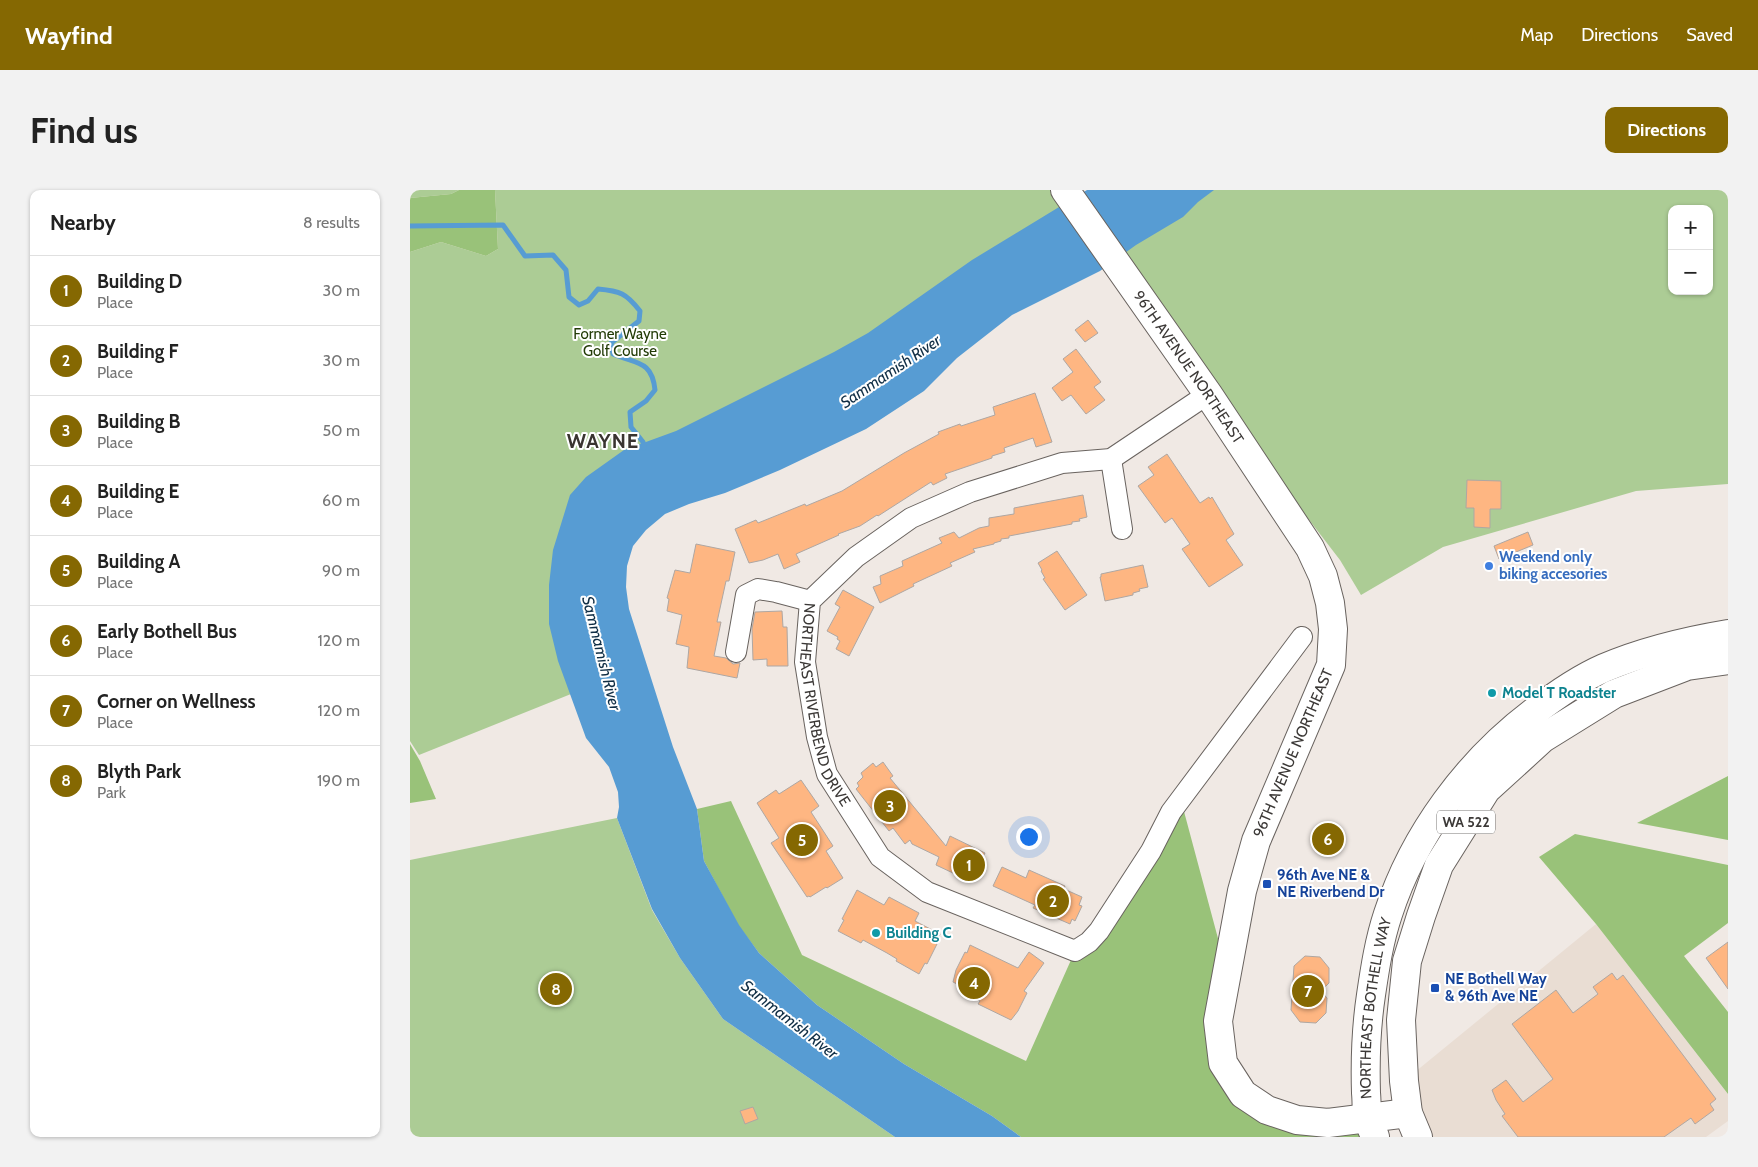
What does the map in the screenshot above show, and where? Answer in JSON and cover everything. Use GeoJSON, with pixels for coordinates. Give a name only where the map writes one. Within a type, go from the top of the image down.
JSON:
{"type":"FeatureCollection","features":[{"type":"Feature","properties":{"kind":"main road","name":"96TH AVENUE NORTHEAST"},"geometry":{"type":"LineString","coordinates":[[1065,190],[1208,394],[1310,548],[1323,576],[1330,603],[1333,629],[1331,665],[1256,841],[1240,898],[1218,1021],[1223,1063],[1243,1094],[1267,1110],[1297,1120],[1371,1128],[1413,1125]]}},
{"type":"Feature","properties":{"kind":"main road","name":"NORTHEAST BOTHELL WAY"},"geometry":{"type":"LineString","coordinates":[[1371,1128],[1365,1066],[1368,1017],[1376,959],[1388,913],[1407,868],[1429,827],[1451,794],[1480,760],[1510,730],[1577,682],[1604,668],[1641,655],[1687,641],[1728,634]]}},
{"type":"Feature","properties":{"kind":"main road","name":"NORTHEAST BOTHELL WAY"},"geometry":{"type":"LineString","coordinates":[[1413,1125],[1404,1081],[1401,1020],[1407,961],[1439,865],[1486,790],[1543,738],[1614,694],[1687,666],[1728,660]]}},
{"type":"Feature","properties":{"kind":"street","name":"NORTHEAST RIVERBEND DRIVE"},"geometry":{"type":"LineString","coordinates":[[1208,394],[1111,459],[1062,463],[970,492],[911,518],[856,557],[810,601],[805,662],[819,747],[827,774],[880,856],[927,892],[1075,952],[1089,942],[1099,931],[1151,851],[1171,812],[1302,637]]}},
{"type":"Feature","properties":{"kind":"street"},"geometry":{"type":"LineString","coordinates":[[1111,459],[1122,529]]}},
{"type":"Feature","properties":{"kind":"street"},"geometry":{"type":"LineString","coordinates":[[736,652],[746,595],[758,590],[776,592],[810,601]]}},
{"type":"Feature","properties":{"kind":"shaded area"},"geometry":{"type":"Polygon","coordinates":[[[1596,924],[1728,1094],[1728,1121],[1706,1137],[1418,1137],[1404,1081],[1596,924]]]}},
{"type":"Feature","properties":{"kind":"green space"},"geometry":{"type":"Polygon","coordinates":[[[410,190],[459,190],[451,194],[410,198],[410,190]]]}},
{"type":"Feature","properties":{"kind":"green space"},"geometry":{"type":"Polygon","coordinates":[[[459,190],[495,190],[498,249],[486,256],[441,242],[410,252],[410,198],[451,194],[459,190]]]}},
{"type":"Feature","properties":{"kind":"green space","name":"Former Wayne Golf Course"},"geometry":{"type":"Polygon","coordinates":[[[495,190],[1061,190],[1087,231],[680,483],[590,565],[571,694],[419,755],[410,741],[410,252],[441,242],[486,256],[498,249],[495,190]]]}},
{"type":"Feature","properties":{"kind":"green space"},"geometry":{"type":"Polygon","coordinates":[[[1143,190],[1728,190],[1728,484],[1636,491],[1443,547],[1361,595],[1340,560],[1089,234],[1143,190]]]}},
{"type":"Feature","properties":{"kind":"green space"},"geometry":{"type":"Polygon","coordinates":[[[410,744],[420,761],[436,799],[410,803],[410,744]]]}},
{"type":"Feature","properties":{"kind":"green space"},"geometry":{"type":"Polygon","coordinates":[[[1728,776],[1728,840],[1637,823],[1728,776]]]}},
{"type":"Feature","properties":{"kind":"green space"},"geometry":{"type":"Polygon","coordinates":[[[731,801],[802,955],[1026,1061],[1075,951],[1182,804],[1227,972],[1218,1021],[1243,1094],[1375,1137],[1021,1137],[992,1116],[904,1064],[817,1005],[759,953],[738,925],[704,861],[697,809],[731,801]]]}},
{"type":"Feature","properties":{"kind":"green space"},"geometry":{"type":"Polygon","coordinates":[[[617,818],[652,910],[680,958],[723,1019],[895,1137],[410,1137],[410,860],[617,818]]]}},
{"type":"Feature","properties":{"kind":"green space"},"geometry":{"type":"Polygon","coordinates":[[[1575,834],[1728,865],[1728,923],[1684,956],[1728,1012],[1728,1094],[1596,924],[1539,857],[1575,834]]]}},
{"type":"Feature","properties":{"kind":"water","name":"Sammamish River"},"geometry":{"type":"Polygon","coordinates":[[[1087,190],[1214,190],[1183,217],[1136,245],[1100,271],[1012,315],[957,358],[924,391],[866,429],[780,470],[725,493],[689,504],[665,514],[646,530],[633,546],[627,566],[626,587],[629,609],[673,747],[697,809],[704,861],[739,925],[759,953],[817,1005],[904,1064],[992,1116],[1021,1137],[895,1137],[723,1019],[680,958],[652,909],[617,818],[619,807],[618,792],[609,767],[586,738],[558,661],[549,624],[549,585],[553,550],[570,495],[586,477],[624,450],[676,431],[868,333],[972,260],[1087,190]]]}},
{"type":"Feature","properties":{"kind":"building"},"geometry":{"type":"Polygon","coordinates":[[[1088,320],[1098,333],[1085,342],[1075,330],[1088,320]]]}},
{"type":"Feature","properties":{"kind":"building"},"geometry":{"type":"Polygon","coordinates":[[[1076,349],[1101,382],[1094,387],[1105,400],[1086,414],[1071,395],[1062,401],[1052,388],[1073,372],[1063,359],[1076,349]]]}},
{"type":"Feature","properties":{"kind":"building"},"geometry":{"type":"Polygon","coordinates":[[[1035,393],[1052,442],[1036,447],[1033,438],[1004,448],[1005,452],[992,456],[992,458],[945,474],[947,478],[933,485],[931,482],[860,526],[796,554],[800,562],[784,569],[778,554],[749,563],[735,529],[756,520],[758,523],[805,504],[806,506],[842,491],[939,434],[938,432],[995,415],[993,407],[1035,393]]]}},
{"type":"Feature","properties":{"kind":"building"},"geometry":{"type":"Polygon","coordinates":[[[1167,454],[1200,503],[1212,497],[1234,534],[1226,540],[1243,565],[1209,587],[1182,549],[1190,544],[1172,518],[1165,523],[1138,486],[1154,475],[1148,467],[1167,454]]]}},
{"type":"Feature","properties":{"kind":"building"},"geometry":{"type":"Polygon","coordinates":[[[1467,480],[1501,481],[1501,509],[1490,509],[1490,528],[1474,527],[1474,508],[1466,508],[1467,480]]]}},
{"type":"Feature","properties":{"kind":"building"},"geometry":{"type":"Polygon","coordinates":[[[1083,495],[1087,517],[1079,519],[1080,521],[1009,536],[1009,538],[1001,539],[1001,541],[994,544],[973,549],[975,552],[950,563],[952,566],[913,584],[914,586],[880,603],[873,587],[881,584],[880,576],[903,566],[902,561],[942,543],[939,538],[954,532],[959,538],[979,528],[989,526],[989,518],[1014,514],[1014,508],[1083,495]]]}},
{"type":"Feature","properties":{"kind":"building"},"geometry":{"type":"Polygon","coordinates":[[[1528,532],[1533,545],[1499,559],[1494,546],[1528,532]]]}},
{"type":"Feature","properties":{"kind":"building"},"geometry":{"type":"Polygon","coordinates":[[[696,544],[735,552],[717,622],[721,622],[714,656],[726,658],[733,664],[740,663],[737,678],[687,668],[689,647],[676,644],[682,615],[667,611],[669,599],[667,598],[675,570],[690,573],[696,544]]]}},
{"type":"Feature","properties":{"kind":"building"},"geometry":{"type":"Polygon","coordinates":[[[1057,551],[1087,595],[1065,610],[1043,579],[1045,578],[1038,563],[1057,551]]]}},
{"type":"Feature","properties":{"kind":"building"},"geometry":{"type":"Polygon","coordinates":[[[1143,565],[1148,587],[1139,589],[1140,591],[1133,593],[1133,595],[1105,601],[1101,574],[1143,565]]]}},
{"type":"Feature","properties":{"kind":"building"},"geometry":{"type":"Polygon","coordinates":[[[843,590],[874,607],[849,656],[836,649],[840,641],[837,639],[838,637],[827,631],[840,607],[835,604],[843,590]]]}},
{"type":"Feature","properties":{"kind":"building"},"geometry":{"type":"Polygon","coordinates":[[[782,611],[783,627],[787,627],[788,666],[767,666],[767,659],[753,660],[752,629],[755,612],[782,611]]]}},
{"type":"Feature","properties":{"kind":"building"},"geometry":{"type":"Polygon","coordinates":[[[883,762],[893,776],[890,778],[946,846],[950,836],[985,853],[970,881],[936,865],[939,857],[912,844],[910,840],[905,844],[893,828],[889,831],[856,789],[859,786],[857,783],[863,777],[861,773],[873,763],[876,767],[883,762]]]}},
{"type":"Feature","properties":{"kind":"building"},"geometry":{"type":"Polygon","coordinates":[[[801,780],[819,806],[811,812],[833,846],[826,851],[843,878],[810,897],[807,897],[771,843],[779,838],[757,803],[776,790],[779,794],[801,780]]]}},
{"type":"Feature","properties":{"kind":"building"},"geometry":{"type":"Polygon","coordinates":[[[1002,867],[1026,878],[1029,870],[1065,886],[1064,889],[1082,897],[1079,905],[1082,906],[1075,921],[1072,919],[1070,924],[1033,908],[1035,905],[993,886],[1002,867]]]}},
{"type":"Feature","properties":{"kind":"building","name":"Building C"},"geometry":{"type":"Polygon","coordinates":[[[857,890],[884,905],[889,897],[919,913],[915,921],[940,934],[927,964],[925,963],[919,974],[863,940],[861,943],[838,931],[857,890]]]}},
{"type":"Feature","properties":{"kind":"building"},"geometry":{"type":"Polygon","coordinates":[[[1728,942],[1728,989],[1706,958],[1728,942]]]}},
{"type":"Feature","properties":{"kind":"building"},"geometry":{"type":"Polygon","coordinates":[[[970,945],[1018,968],[1029,952],[1044,963],[1024,991],[1027,993],[1011,1020],[978,1004],[980,1001],[973,997],[975,993],[953,982],[956,970],[970,945]]]}},
{"type":"Feature","properties":{"kind":"building"},"geometry":{"type":"Polygon","coordinates":[[[1305,956],[1320,957],[1329,968],[1329,983],[1321,991],[1327,998],[1326,1013],[1316,1023],[1300,1022],[1291,1010],[1294,966],[1305,956]]]}},
{"type":"Feature","properties":{"kind":"building"},"geometry":{"type":"Polygon","coordinates":[[[1612,973],[1617,980],[1623,975],[1716,1099],[1710,1104],[1714,1110],[1695,1124],[1691,1118],[1664,1137],[1518,1137],[1502,1116],[1505,1114],[1492,1090],[1506,1080],[1523,1102],[1553,1079],[1512,1024],[1556,990],[1573,1013],[1598,994],[1593,987],[1612,973]]]}},
{"type":"Feature","properties":{"kind":"building"},"geometry":{"type":"Polygon","coordinates":[[[753,1107],[758,1119],[745,1124],[740,1111],[753,1107]]]}},
{"type":"Feature","properties":{"kind":"waterway"},"geometry":{"type":"LineString","coordinates":[[410,226],[503,225],[525,256],[553,255],[566,270],[569,297],[579,305],[588,301],[598,289],[617,292],[631,300],[640,311],[639,321],[611,343],[613,354],[642,364],[653,380],[655,390],[646,401],[630,412],[631,427],[643,442],[644,448]]}},
{"type":"Feature","properties":{"kind":"place","name":"Weekend only biking accesories"},"geometry":{"type":"Point","coordinates":[1489,566]}},
{"type":"Feature","properties":{"kind":"place","name":"Model T Roadster"},"geometry":{"type":"Point","coordinates":[1492,693]}},
{"type":"Feature","properties":{"kind":"place","name":"Building B"},"geometry":{"type":"Point","coordinates":[890,806]}},
{"type":"Feature","properties":{"kind":"place","name":"Early Bothell Bus"},"geometry":{"type":"Point","coordinates":[1328,839]}},
{"type":"Feature","properties":{"kind":"place","name":"Building A"},"geometry":{"type":"Point","coordinates":[802,840]}},
{"type":"Feature","properties":{"kind":"place","name":"Building D"},"geometry":{"type":"Point","coordinates":[969,865]}},
{"type":"Feature","properties":{"kind":"place","name":"96th Ave NE & NE Riverbend Dr"},"geometry":{"type":"Point","coordinates":[1267,884]}},
{"type":"Feature","properties":{"kind":"place","name":"Building F"},"geometry":{"type":"Point","coordinates":[1053,901]}},
{"type":"Feature","properties":{"kind":"place","name":"Building C"},"geometry":{"type":"Point","coordinates":[876,933]}},
{"type":"Feature","properties":{"kind":"place","name":"Building E"},"geometry":{"type":"Point","coordinates":[974,983]}},
{"type":"Feature","properties":{"kind":"place","name":"NE Bothell Way & 96th Ave NE"},"geometry":{"type":"Point","coordinates":[1435,988]}},
{"type":"Feature","properties":{"kind":"place","name":"Blyth Park"},"geometry":{"type":"Point","coordinates":[556,989]}},
{"type":"Feature","properties":{"kind":"place","name":"Corner on Wellness"},"geometry":{"type":"Point","coordinates":[1308,991]}},
{"type":"Feature","properties":{"kind":"district","name":"WAYNE"},"geometry":{"type":"Point","coordinates":[603,441]}}]}
